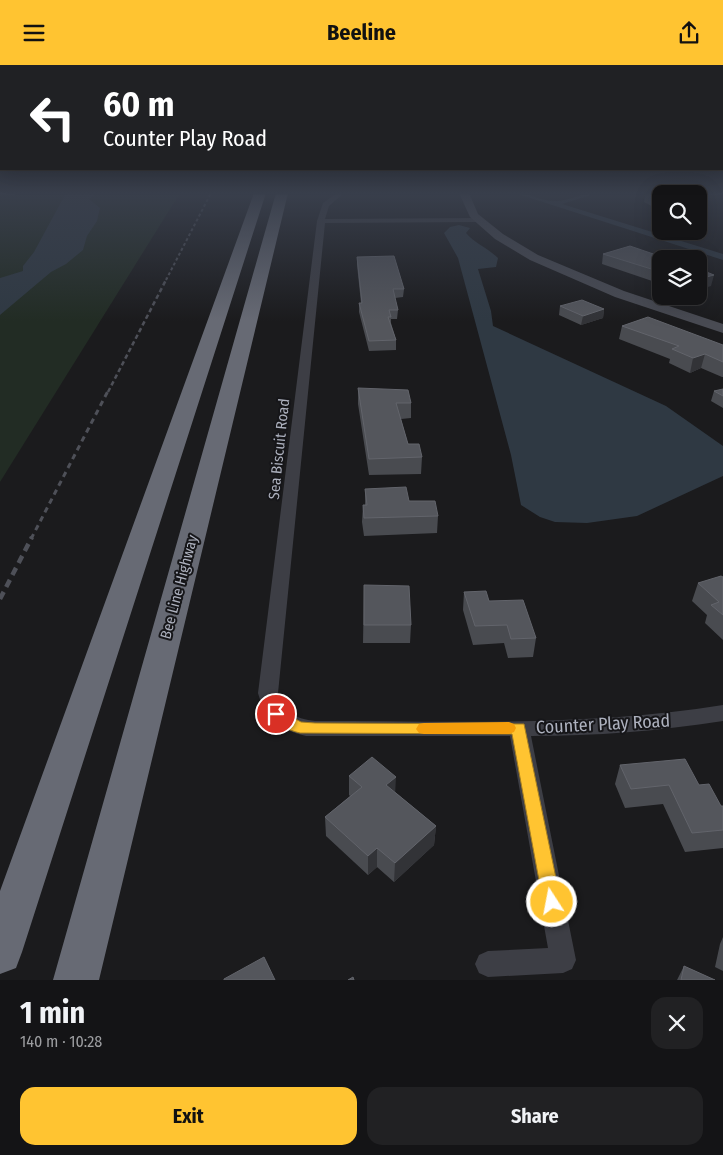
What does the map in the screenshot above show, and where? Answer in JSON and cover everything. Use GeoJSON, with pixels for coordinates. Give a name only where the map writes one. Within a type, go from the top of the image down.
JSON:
{"type":"FeatureCollection","features":[{"type":"Feature","properties":{"kind":"highway"},"geometry":{"type":"LineString","coordinates":[[0,952],[245,236]]}},
{"type":"Feature","properties":{"kind":"highway","name":"Bee Line Highway"},"geometry":{"type":"LineString","coordinates":[[76,980],[271,236]]}},
{"type":"Feature","properties":{"kind":"street","name":"Sea Biscuit Road"},"geometry":{"type":"LineString","coordinates":[[276,714],[270,704],[268,693],[319,236]]}},
{"type":"Feature","properties":{"kind":"street"},"geometry":{"type":"LineString","coordinates":[[498,236],[511,246],[565,272],[723,329]]}},
{"type":"Feature","properties":{"kind":"street","name":"Counter Play Road"},"geometry":{"type":"LineString","coordinates":[[276,714],[286,722],[300,727],[315,729],[625,726],[680,721],[723,713]]}},
{"type":"Feature","properties":{"kind":"street"},"geometry":{"type":"LineString","coordinates":[[488,964],[563,960],[519,728]]}},
{"type":"Feature","properties":{"kind":"shaded area"},"geometry":{"type":"Polygon","coordinates":[[[0,236],[153,236],[0,482],[0,236]]]}},
{"type":"Feature","properties":{"kind":"shaded area"},"geometry":{"type":"Polygon","coordinates":[[[43,236],[87,236],[83,250],[66,264],[51,272],[0,315],[0,278],[23,271],[23,266],[34,252],[43,236]]]}},
{"type":"Feature","properties":{"kind":"shaded area"},"geometry":{"type":"Polygon","coordinates":[[[446,236],[468,236],[498,258],[496,267],[478,269],[491,311],[493,326],[666,406],[723,446],[723,476],[637,516],[587,523],[555,522],[540,517],[521,505],[511,455],[458,258],[446,236]]]}},
{"type":"Feature","properties":{"kind":"building"},"geometry":{"type":"Polygon","coordinates":[[[630,246],[652,254],[652,269],[603,254],[630,246]]]}},
{"type":"Feature","properties":{"kind":"building"},"geometry":{"type":"Polygon","coordinates":[[[394,256],[404,289],[393,289],[398,310],[389,310],[391,317],[388,317],[396,340],[369,341],[359,303],[362,303],[357,257],[394,256]]]}},
{"type":"Feature","properties":{"kind":"building"},"geometry":{"type":"Polygon","coordinates":[[[707,272],[714,275],[707,277],[707,272]]]}},
{"type":"Feature","properties":{"kind":"building"},"geometry":{"type":"Polygon","coordinates":[[[582,300],[604,309],[583,316],[560,306],[582,300]]]}},
{"type":"Feature","properties":{"kind":"building"},"geometry":{"type":"Polygon","coordinates":[[[648,317],[723,345],[723,362],[705,354],[693,358],[672,349],[679,346],[622,326],[648,317]]]}},
{"type":"Feature","properties":{"kind":"building"},"geometry":{"type":"Polygon","coordinates":[[[358,388],[408,390],[411,403],[396,403],[408,444],[419,444],[422,457],[369,459],[358,388]]]}},
{"type":"Feature","properties":{"kind":"building"},"geometry":{"type":"Polygon","coordinates":[[[723,389],[723,396],[714,391],[723,389]]]}},
{"type":"Feature","properties":{"kind":"building"},"geometry":{"type":"Polygon","coordinates":[[[406,487],[409,501],[435,501],[438,516],[364,518],[363,505],[367,505],[365,489],[406,487]]]}},
{"type":"Feature","properties":{"kind":"building"},"geometry":{"type":"Polygon","coordinates":[[[723,577],[723,615],[711,605],[719,602],[698,583],[723,577]]]}},
{"type":"Feature","properties":{"kind":"building"},"geometry":{"type":"Polygon","coordinates":[[[364,585],[409,586],[411,625],[364,625],[364,585]]]}},
{"type":"Feature","properties":{"kind":"building"},"geometry":{"type":"Polygon","coordinates":[[[486,591],[489,601],[523,600],[536,638],[511,639],[507,625],[475,626],[464,592],[486,591]]]}},
{"type":"Feature","properties":{"kind":"building"},"geometry":{"type":"Polygon","coordinates":[[[372,757],[396,777],[386,785],[436,826],[395,863],[377,848],[368,856],[325,817],[362,787],[349,776],[372,757]]]}},
{"type":"Feature","properties":{"kind":"building"},"geometry":{"type":"Polygon","coordinates":[[[685,759],[699,785],[709,784],[721,806],[723,806],[723,830],[692,833],[669,785],[631,789],[620,765],[685,759]]]}},
{"type":"Feature","properties":{"kind":"building"},"geometry":{"type":"Polygon","coordinates":[[[264,957],[275,980],[224,980],[224,979],[264,957]]]}},
{"type":"Feature","properties":{"kind":"building"},"geometry":{"type":"Polygon","coordinates":[[[684,966],[715,980],[681,980],[684,966]]]}},
{"type":"Feature","properties":{"kind":"waterway"},"geometry":{"type":"LineString","coordinates":[[655,236],[723,257]]}},
{"type":"Feature","properties":{"kind":"railway"},"geometry":{"type":"LineString","coordinates":[[166,280],[189,236]]}},
{"type":"Feature","properties":{"kind":"railway"},"geometry":{"type":"LineString","coordinates":[[108,392],[167,278]]}},
{"type":"Feature","properties":{"kind":"railway"},"geometry":{"type":"LineString","coordinates":[[31,539],[108,391]]}},
{"type":"Feature","properties":{"kind":"railway"},"geometry":{"type":"LineString","coordinates":[[0,599],[32,537]]}},
{"type":"Feature","properties":{"kind":"slow traffic"},"geometry":{"type":"LineString","coordinates":[[424,729],[509,728]]}},
{"type":"Feature","properties":{"kind":"route"},"geometry":{"type":"LineString","coordinates":[[276,714],[286,722],[300,727],[315,729],[519,728],[552,902]]}}]}
